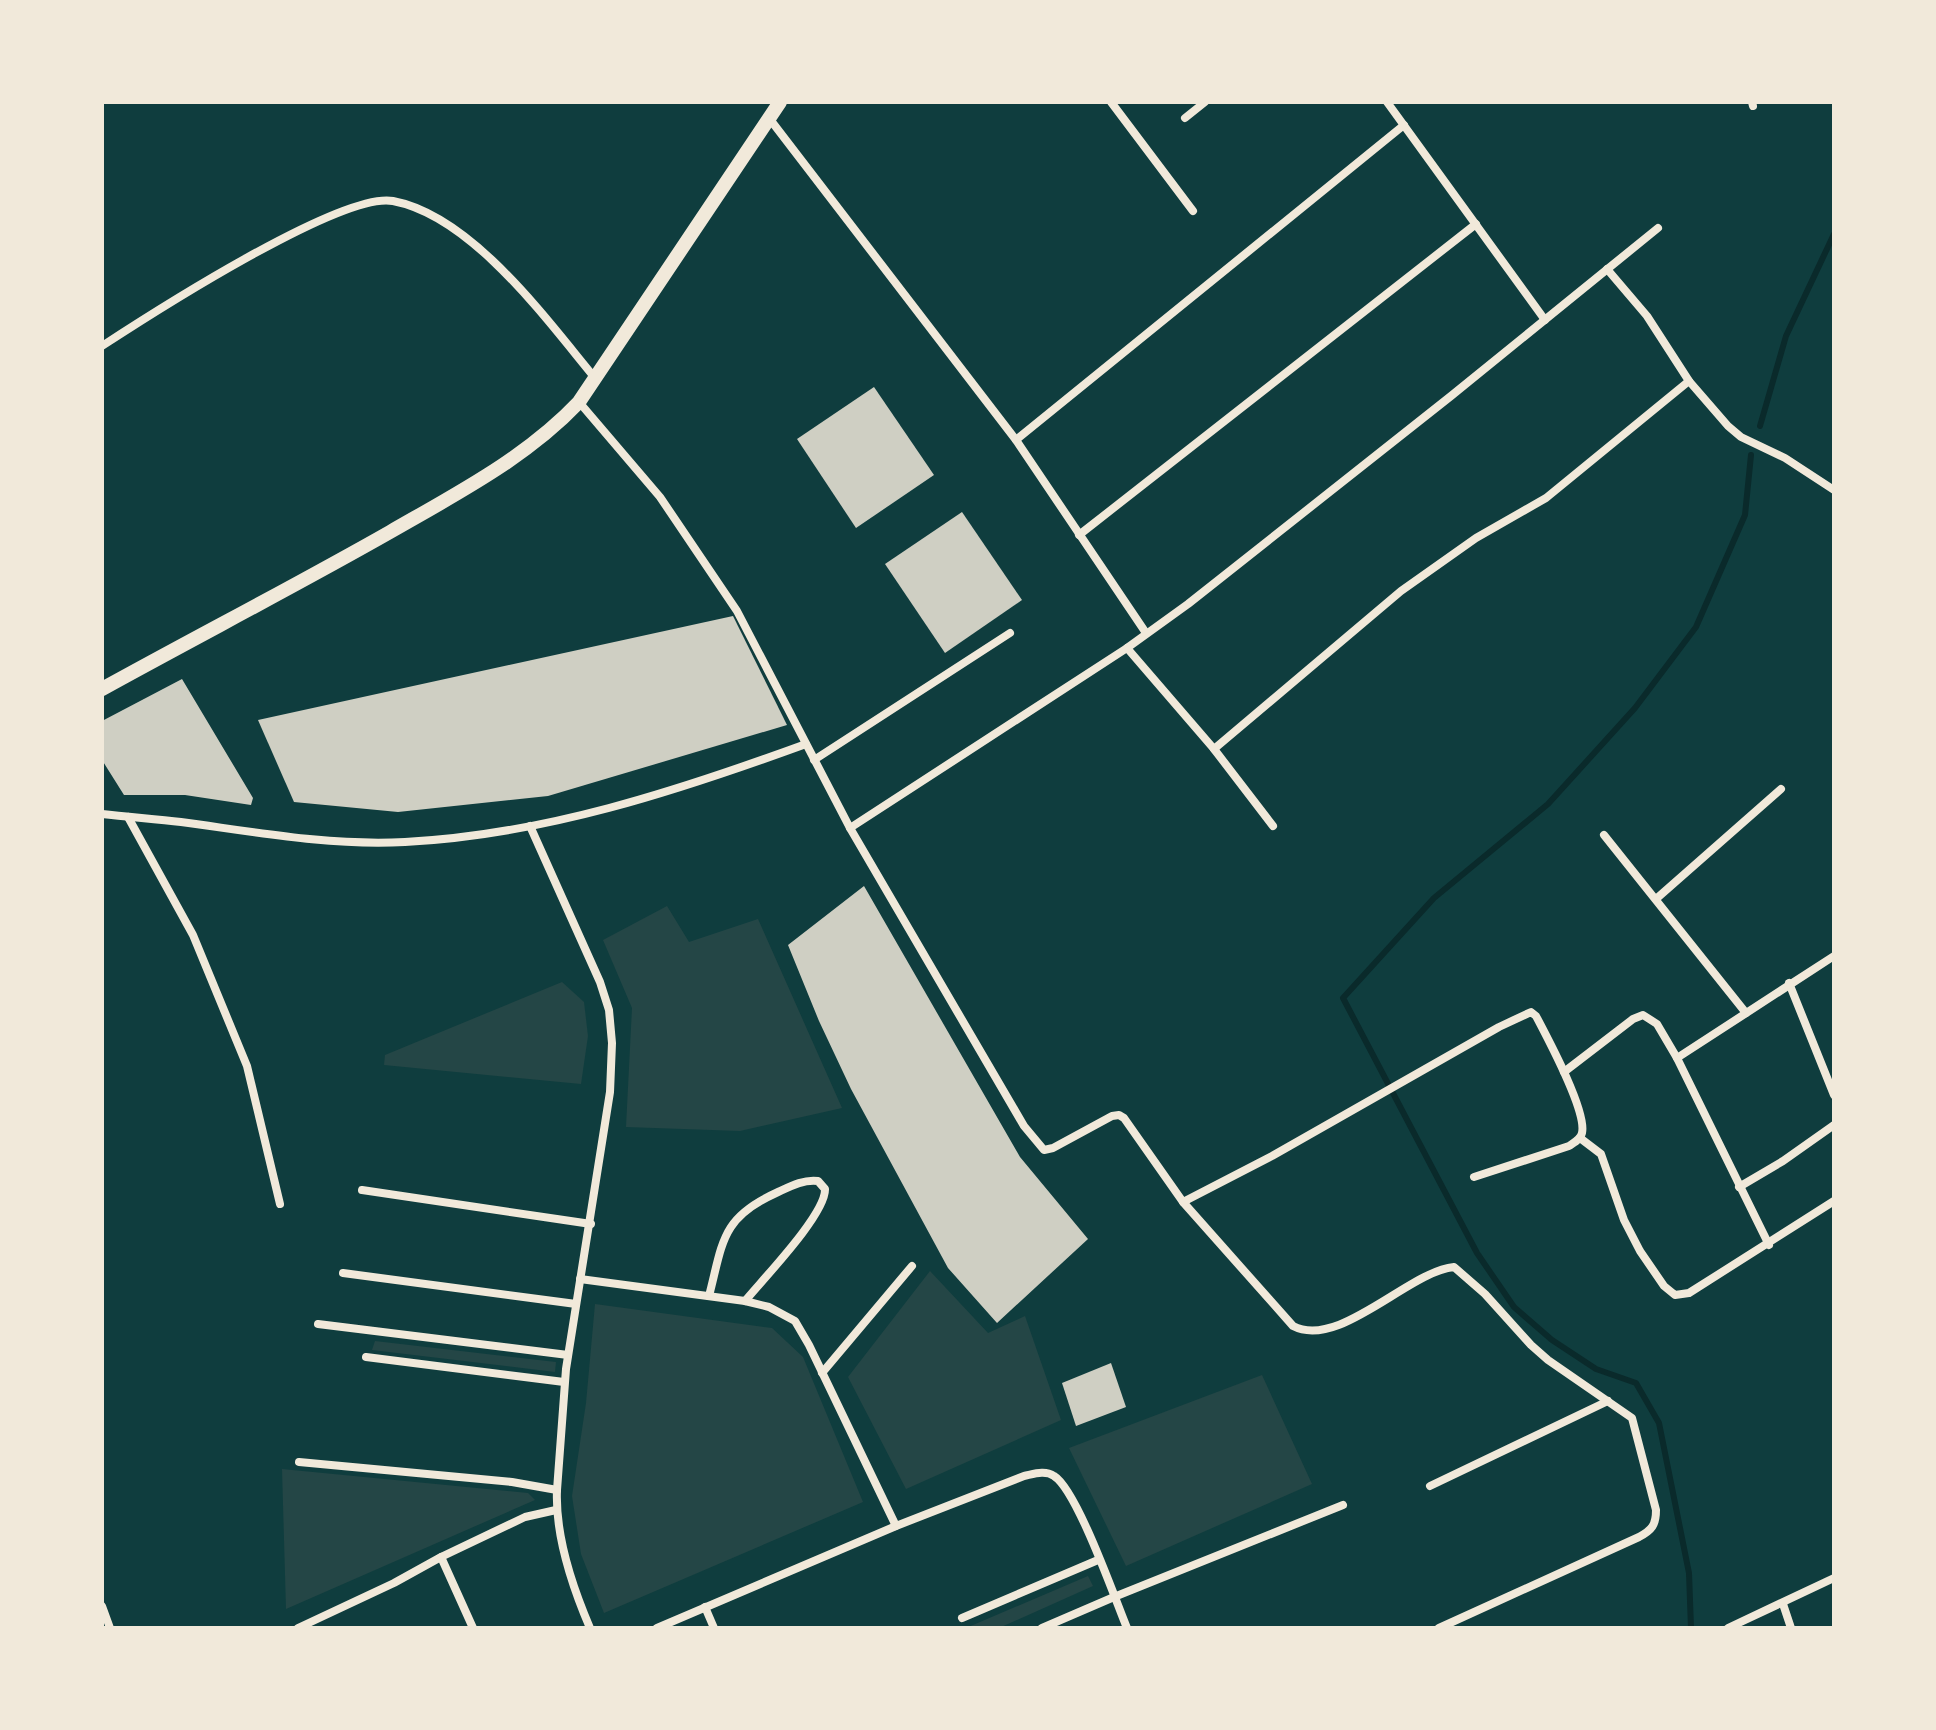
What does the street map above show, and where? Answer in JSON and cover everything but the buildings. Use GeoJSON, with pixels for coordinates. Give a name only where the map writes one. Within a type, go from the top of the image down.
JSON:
{"type":"FeatureCollection","features":[{"type":"Feature","properties":{"kind":"street"},"geometry":{"type":"LineString","coordinates":[[102,689],[349,555],[476,482],[543,436],[579,402],[780,102]]}},
{"type":"Feature","properties":{"kind":"street"},"geometry":{"type":"LineString","coordinates":[[1111,102],[1193,211]]}},
{"type":"Feature","properties":{"kind":"street"},"geometry":{"type":"LineString","coordinates":[[1185,118],[1205,102]]}},
{"type":"Feature","properties":{"kind":"street"},"geometry":{"type":"LineString","coordinates":[[1387,102],[1545,320]]}},
{"type":"Feature","properties":{"kind":"street"},"geometry":{"type":"LineString","coordinates":[[769,118],[1016,440],[1146,633]]}},
{"type":"Feature","properties":{"kind":"street"},"geometry":{"type":"LineString","coordinates":[[1016,440],[1404,125]]}},
{"type":"Feature","properties":{"kind":"street"},"geometry":{"type":"LineString","coordinates":[[102,346],[242,260],[323,219],[360,205],[389,200],[413,206],[445,223],[490,257],[596,378]]}},
{"type":"Feature","properties":{"kind":"street"},"geometry":{"type":"LineString","coordinates":[[1079,535],[1476,224]]}},
{"type":"Feature","properties":{"kind":"street"},"geometry":{"type":"LineString","coordinates":[[850,828],[1127,648],[1188,604],[1658,228]]}},
{"type":"Feature","properties":{"kind":"street"},"geometry":{"type":"LineString","coordinates":[[1607,269],[1647,316],[1689,381],[1728,426],[1741,437],[1785,458],[1834,490]]}},
{"type":"Feature","properties":{"kind":"street"},"geometry":{"type":"LineString","coordinates":[[1214,749],[1401,591],[1476,538],[1546,498],[1689,381]]}},
{"type":"Feature","properties":{"kind":"street"},"geometry":{"type":"LineString","coordinates":[[579,402],[660,497],[737,611],[850,828],[1039,1148],[1053,1148],[1119,1115],[1130,1124],[1183,1202],[1293,1326],[1318,1331],[1338,1324],[1454,1267],[1485,1294],[1540,1352],[1625,1411],[1636,1427],[1656,1510],[1655,1525],[1639,1537],[1439,1628]]}},
{"type":"Feature","properties":{"kind":"street"},"geometry":{"type":"LineString","coordinates":[[814,760],[1010,633]]}},
{"type":"Feature","properties":{"kind":"street"},"geometry":{"type":"LineString","coordinates":[[1127,648],[1214,749],[1273,826]]}},
{"type":"Feature","properties":{"kind":"street"},"geometry":{"type":"LineString","coordinates":[[102,814],[296,839],[405,842],[530,826],[587,814],[709,779],[806,744]]}},
{"type":"Feature","properties":{"kind":"street"},"geometry":{"type":"LineString","coordinates":[[1656,899],[1781,789]]}},
{"type":"Feature","properties":{"kind":"street"},"geometry":{"type":"LineString","coordinates":[[128,817],[193,935],[247,1066],[280,1204]]}},
{"type":"Feature","properties":{"kind":"street"},"geometry":{"type":"LineString","coordinates":[[530,826],[600,982],[609,1010],[612,1043],[610,1092],[564,1382],[556,1510],[568,1565],[590,1628]]}},
{"type":"Feature","properties":{"kind":"street"},"geometry":{"type":"LineString","coordinates":[[1604,835],[1746,1013]]}},
{"type":"Feature","properties":{"kind":"street"},"geometry":{"type":"LineString","coordinates":[[1677,1058],[1834,956]]}},
{"type":"Feature","properties":{"kind":"street"},"geometry":{"type":"LineString","coordinates":[[1789,983],[1834,1095]]}},
{"type":"Feature","properties":{"kind":"street"},"geometry":{"type":"LineString","coordinates":[[1183,1202],[1531,1012],[1536,1016],[1564,1072],[1582,1125],[1580,1138],[1569,1146],[1474,1177]]}},
{"type":"Feature","properties":{"kind":"street"},"geometry":{"type":"LineString","coordinates":[[1564,1072],[1639,1016],[1652,1019],[1677,1058],[1769,1245]]}},
{"type":"Feature","properties":{"kind":"street"},"geometry":{"type":"LineString","coordinates":[[1739,1187],[1834,1125]]}},
{"type":"Feature","properties":{"kind":"street"},"geometry":{"type":"LineString","coordinates":[[1580,1138],[1601,1154],[1624,1220],[1640,1251],[1664,1286],[1675,1295],[1689,1293],[1834,1201]]}},
{"type":"Feature","properties":{"kind":"street"},"geometry":{"type":"LineString","coordinates":[[709,1296],[724,1241],[740,1213],[787,1188],[802,1182],[818,1181],[826,1195],[811,1222],[745,1301]]}},
{"type":"Feature","properties":{"kind":"street"},"geometry":{"type":"LineString","coordinates":[[362,1190],[591,1224]]}},
{"type":"Feature","properties":{"kind":"street"},"geometry":{"type":"LineString","coordinates":[[822,1373],[912,1266]]}},
{"type":"Feature","properties":{"kind":"street"},"geometry":{"type":"LineString","coordinates":[[343,1273],[576,1304]]}},
{"type":"Feature","properties":{"kind":"street"},"geometry":{"type":"LineString","coordinates":[[580,1279],[745,1301],[769,1307],[795,1321],[896,1526]]}},
{"type":"Feature","properties":{"kind":"street"},"geometry":{"type":"LineString","coordinates":[[318,1324],[568,1355]]}},
{"type":"Feature","properties":{"kind":"street"},"geometry":{"type":"LineString","coordinates":[[366,1357],[564,1382]]}},
{"type":"Feature","properties":{"kind":"street"},"geometry":{"type":"LineString","coordinates":[[1430,1486],[1608,1401]]}},
{"type":"Feature","properties":{"kind":"street"},"geometry":{"type":"LineString","coordinates":[[299,1462],[512,1482],[557,1490]]}},
{"type":"Feature","properties":{"kind":"street"},"geometry":{"type":"LineString","coordinates":[[657,1628],[896,1526],[1024,1476],[1045,1472],[1065,1487],[1127,1628]]}},
{"type":"Feature","properties":{"kind":"street"},"geometry":{"type":"LineString","coordinates":[[1042,1628],[1343,1505]]}},
{"type":"Feature","properties":{"kind":"street"},"geometry":{"type":"LineString","coordinates":[[298,1628],[525,1517],[556,1510]]}},
{"type":"Feature","properties":{"kind":"street"},"geometry":{"type":"LineString","coordinates":[[441,1557],[473,1628]]}},
{"type":"Feature","properties":{"kind":"street"},"geometry":{"type":"LineString","coordinates":[[962,1618],[1098,1560]]}},
{"type":"Feature","properties":{"kind":"street"},"geometry":{"type":"LineString","coordinates":[[1728,1628],[1834,1578]]}},
{"type":"Feature","properties":{"kind":"street"},"geometry":{"type":"LineString","coordinates":[[1783,1604],[1791,1628]]}},
{"type":"Feature","properties":{"kind":"street"},"geometry":{"type":"LineString","coordinates":[[102,1606],[110,1628]]}},
{"type":"Feature","properties":{"kind":"street"},"geometry":{"type":"LineString","coordinates":[[705,1607],[714,1628]]}},
{"type":"Feature","properties":{"kind":"shaded area"},"geometry":{"type":"Polygon","coordinates":[[[667,906],[689,942],[758,919],[842,1108],[740,1131],[626,1127],[632,1008],[603,940],[667,906]]]}},
{"type":"Feature","properties":{"kind":"shaded area"},"geometry":{"type":"Polygon","coordinates":[[[562,982],[584,1002],[588,1036],[581,1084],[384,1065],[385,1055],[562,982]]]}},
{"type":"Feature","properties":{"kind":"shaded area"},"geometry":{"type":"Polygon","coordinates":[[[930,1271],[988,1333],[1025,1316],[1061,1420],[906,1489],[848,1377],[930,1271]]]}},
{"type":"Feature","properties":{"kind":"shaded area"},"geometry":{"type":"Polygon","coordinates":[[[595,1304],[772,1328],[803,1357],[863,1502],[604,1613],[581,1554],[572,1496],[586,1403],[595,1304]]]}},
{"type":"Feature","properties":{"kind":"shaded area"},"geometry":{"type":"Polygon","coordinates":[[[375,1341],[556,1362],[555,1372],[372,1350],[375,1341]]]}},
{"type":"Feature","properties":{"kind":"shaded area"},"geometry":{"type":"Polygon","coordinates":[[[1262,1375],[1312,1484],[1126,1566],[1069,1448],[1262,1375]]]}},
{"type":"Feature","properties":{"kind":"shaded area"},"geometry":{"type":"Polygon","coordinates":[[[282,1469],[528,1493],[535,1500],[286,1609],[282,1469]]]}},
{"type":"Feature","properties":{"kind":"shaded area"},"geometry":{"type":"Polygon","coordinates":[[[1088,1576],[1093,1586],[999,1628],[966,1628],[1088,1576]]]}},
{"type":"Feature","properties":{"kind":"waterway"},"geometry":{"type":"LineString","coordinates":[[1760,426],[1786,336],[1834,234]]}},
{"type":"Feature","properties":{"kind":"waterway"},"geometry":{"type":"LineString","coordinates":[[1691,1628],[1689,1573],[1659,1423],[1636,1383],[1596,1369],[1552,1340],[1514,1307],[1477,1253],[1343,998],[1434,898],[1548,804],[1635,708],[1696,627],[1745,515],[1751,455]]}}]}
